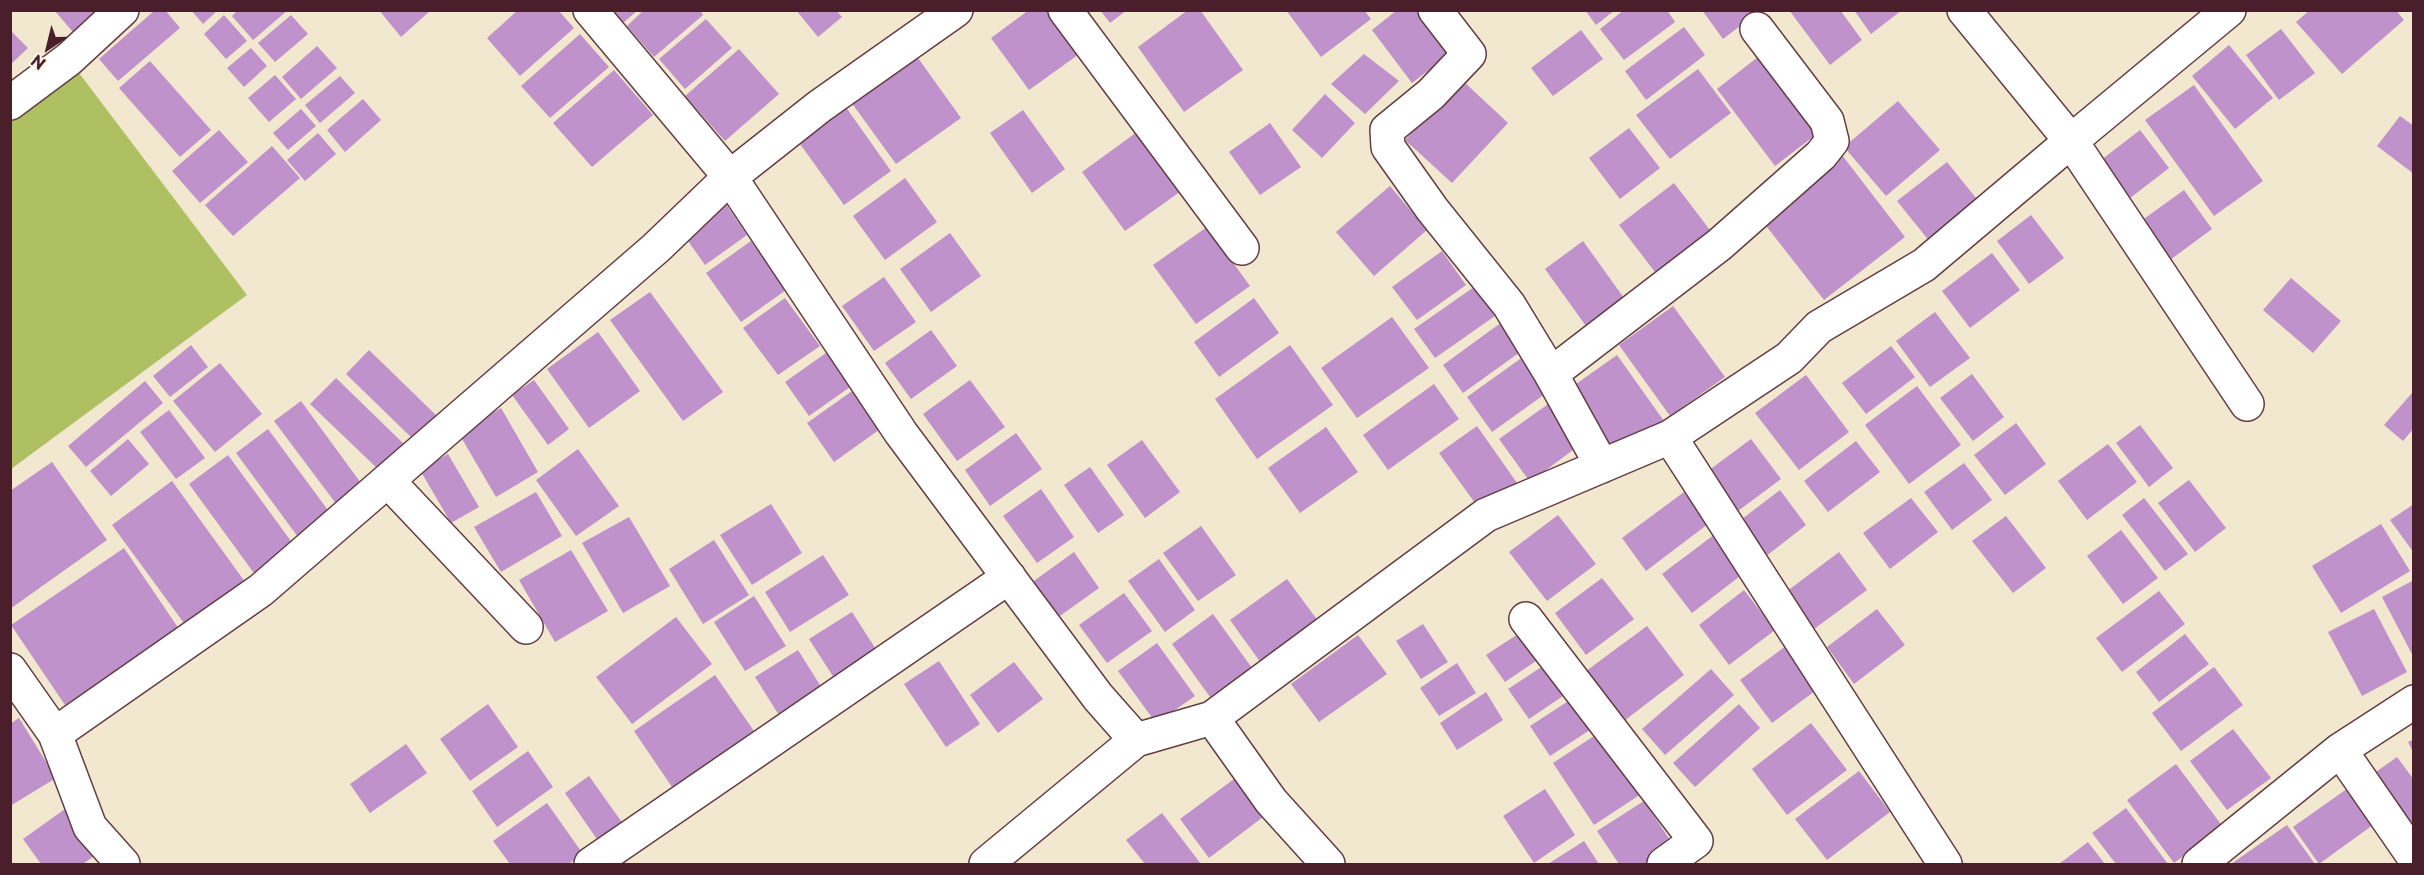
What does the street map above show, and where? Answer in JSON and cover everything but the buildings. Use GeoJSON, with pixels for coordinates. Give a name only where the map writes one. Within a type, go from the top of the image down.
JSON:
{"type":"FeatureCollection","features":[{"type":"Feature","properties":{"kind":"street"},"geometry":{"type":"LineString","coordinates":[[10,103],[69,59],[122,10]]}},
{"type":"Feature","properties":{"kind":"street"},"geometry":{"type":"LineString","coordinates":[[590,10],[730,177],[901,433],[1098,697],[1136,740]]}},
{"type":"Feature","properties":{"kind":"street"},"geometry":{"type":"LineString","coordinates":[[54,734],[261,590],[656,249],[730,177],[820,106],[956,10]]}},
{"type":"Feature","properties":{"kind":"street"},"geometry":{"type":"LineString","coordinates":[[1065,10],[1242,248]]}},
{"type":"Feature","properties":{"kind":"street"},"geometry":{"type":"LineString","coordinates":[[1435,10],[1469,54],[1431,94],[1387,130],[1388,147],[1432,210],[1509,305],[1551,374],[1602,466]]}},
{"type":"Feature","properties":{"kind":"street"},"geometry":{"type":"LineString","coordinates":[[1964,10],[2071,141],[2247,404]]}},
{"type":"Feature","properties":{"kind":"street"},"geometry":{"type":"LineString","coordinates":[[986,864],[1136,740],[1212,718],[1486,515],[1670,437],[1789,358],[1819,327],[1924,265],[2229,10]]}},
{"type":"Feature","properties":{"kind":"street"},"geometry":{"type":"LineString","coordinates":[[1551,374],[1719,245],[1821,154],[1832,141],[1827,121],[1757,29]]}},
{"type":"Feature","properties":{"kind":"street"},"geometry":{"type":"LineString","coordinates":[[1670,437],[1945,864]]}},
{"type":"Feature","properties":{"kind":"street"},"geometry":{"type":"LineString","coordinates":[[388,481],[526,627]]}},
{"type":"Feature","properties":{"kind":"street"},"geometry":{"type":"LineString","coordinates":[[591,864],[1009,577]]}},
{"type":"Feature","properties":{"kind":"street"},"geometry":{"type":"LineString","coordinates":[[1526,619],[1696,841],[1664,864]]}},
{"type":"Feature","properties":{"kind":"street"},"geometry":{"type":"LineString","coordinates":[[15,686],[54,734],[90,827],[123,864]]}},
{"type":"Feature","properties":{"kind":"street"},"geometry":{"type":"LineString","coordinates":[[2199,864],[2340,750],[2414,702]]}},
{"type":"Feature","properties":{"kind":"street"},"geometry":{"type":"LineString","coordinates":[[1212,718],[1271,801],[1328,864]]}},
{"type":"Feature","properties":{"kind":"street"},"geometry":{"type":"LineString","coordinates":[[2340,750],[2414,857]]}},
{"type":"Feature","properties":{"kind":"green space"},"geometry":{"type":"Polygon","coordinates":[[[76,69],[247,295],[11,469],[11,120],[76,69]]]}}]}
